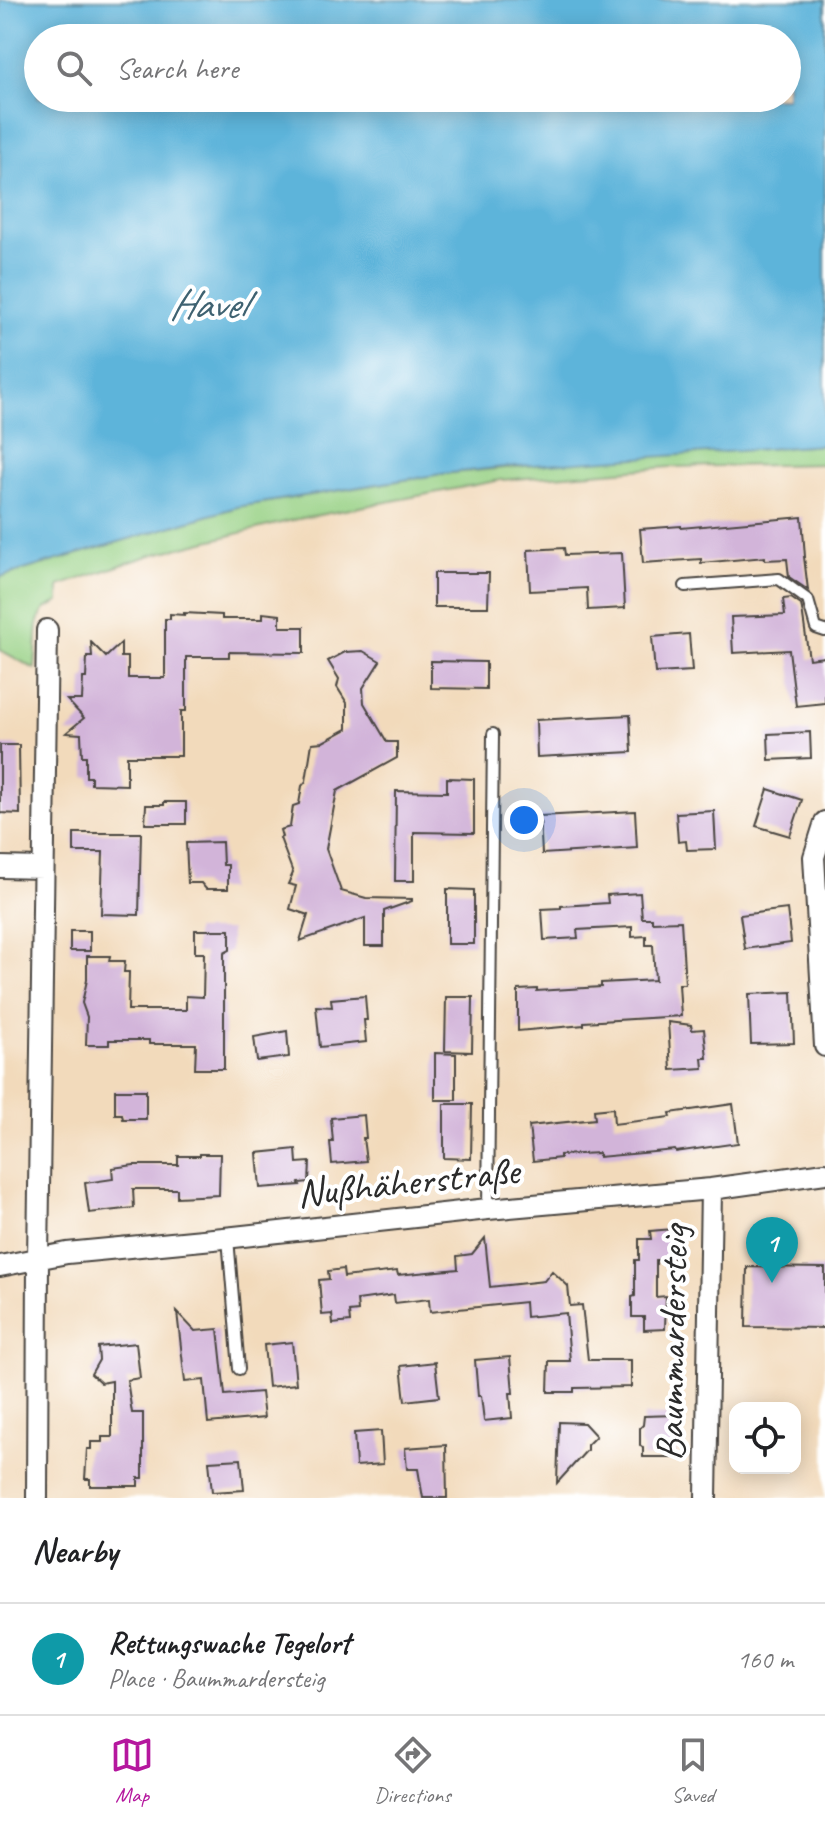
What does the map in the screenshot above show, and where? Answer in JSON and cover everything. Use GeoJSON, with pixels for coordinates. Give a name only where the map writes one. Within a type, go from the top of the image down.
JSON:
{"type":"FeatureCollection","features":[{"type":"Feature","properties":{"kind":"street"},"geometry":{"type":"LineString","coordinates":[[37,1498],[47,630]]}},
{"type":"Feature","properties":{"kind":"street"},"geometry":{"type":"LineString","coordinates":[[825,822],[814,857],[825,1046]]}},
{"type":"Feature","properties":{"kind":"street"},"geometry":{"type":"LineString","coordinates":[[0,867],[43,868]]}},
{"type":"Feature","properties":{"kind":"street","name":"Nußhäherstraße"},"geometry":{"type":"LineString","coordinates":[[0,1266],[67,1253],[711,1189],[825,1173]]}},
{"type":"Feature","properties":{"kind":"street","name":"Baummardersteig"},"geometry":{"type":"LineString","coordinates":[[706,1498],[711,1189]]}},
{"type":"Feature","properties":{"kind":"lane"},"geometry":{"type":"LineString","coordinates":[[685,586],[779,579],[808,600],[816,628],[825,631]]}},
{"type":"Feature","properties":{"kind":"lane"},"geometry":{"type":"LineString","coordinates":[[488,1209],[493,734]]}},
{"type":"Feature","properties":{"kind":"lane"},"geometry":{"type":"LineString","coordinates":[[228,1238],[239,1369]]}},
{"type":"Feature","properties":{"kind":"green space"},"geometry":{"type":"Polygon","coordinates":[[[825,445],[825,464],[670,467],[501,480],[293,520],[151,555],[59,586],[59,602],[45,609],[38,621],[35,669],[0,650],[0,577],[237,507],[442,474],[589,460],[825,445]]]}},
{"type":"Feature","properties":{"kind":"water","name":"Havel"},"geometry":{"type":"Polygon","coordinates":[[[0,0],[825,0],[825,445],[505,467],[237,507],[0,577],[0,0]]]}},
{"type":"Feature","properties":{"kind":"building"},"geometry":{"type":"Polygon","coordinates":[[[802,517],[808,590],[789,577],[787,559],[765,560],[765,557],[701,563],[701,559],[643,563],[640,529],[802,517]]]}},
{"type":"Feature","properties":{"kind":"building"},"geometry":{"type":"Polygon","coordinates":[[[564,548],[565,555],[622,553],[625,608],[588,610],[587,588],[530,591],[528,550],[564,548]]]}},
{"type":"Feature","properties":{"kind":"building"},"geometry":{"type":"Polygon","coordinates":[[[434,573],[489,573],[488,607],[434,607],[434,573]]]}},
{"type":"Feature","properties":{"kind":"building"},"geometry":{"type":"Polygon","coordinates":[[[791,598],[801,605],[809,659],[825,657],[825,703],[796,706],[789,650],[733,653],[731,617],[785,615],[783,599],[791,598]]]}},
{"type":"Feature","properties":{"kind":"building"},"geometry":{"type":"Polygon","coordinates":[[[263,613],[280,615],[280,627],[304,627],[304,653],[229,652],[229,657],[186,657],[186,711],[181,711],[181,756],[127,756],[127,785],[91,784],[91,777],[86,777],[86,756],[82,756],[81,734],[66,733],[84,718],[67,700],[82,700],[87,657],[92,657],[91,642],[106,657],[121,643],[121,657],[128,657],[128,678],[165,678],[165,619],[170,619],[170,614],[222,615],[222,619],[263,619],[263,613]]]}},
{"type":"Feature","properties":{"kind":"building"},"geometry":{"type":"Polygon","coordinates":[[[689,634],[692,671],[655,673],[652,637],[689,634]]]}},
{"type":"Feature","properties":{"kind":"building"},"geometry":{"type":"Polygon","coordinates":[[[363,651],[380,661],[363,688],[364,703],[387,742],[397,742],[397,758],[337,791],[326,849],[341,891],[366,898],[412,901],[384,911],[384,946],[365,946],[365,918],[300,941],[308,915],[290,909],[296,886],[288,884],[293,873],[280,830],[290,827],[293,806],[299,804],[312,743],[323,742],[347,729],[347,703],[337,687],[339,679],[328,661],[345,652],[363,651]]]}},
{"type":"Feature","properties":{"kind":"building"},"geometry":{"type":"Polygon","coordinates":[[[431,661],[486,662],[486,689],[431,688],[431,661]]]}},
{"type":"Feature","properties":{"kind":"building"},"geometry":{"type":"Polygon","coordinates":[[[630,715],[632,752],[537,757],[536,720],[630,715]]]}},
{"type":"Feature","properties":{"kind":"building"},"geometry":{"type":"Polygon","coordinates":[[[810,732],[811,758],[769,760],[768,734],[810,732]]]}},
{"type":"Feature","properties":{"kind":"building"},"geometry":{"type":"Polygon","coordinates":[[[0,745],[19,745],[20,814],[0,813],[0,745]]]}},
{"type":"Feature","properties":{"kind":"building"},"geometry":{"type":"Polygon","coordinates":[[[447,778],[474,779],[474,833],[414,832],[414,881],[395,881],[396,791],[447,792],[447,778]]]}},
{"type":"Feature","properties":{"kind":"building"},"geometry":{"type":"Polygon","coordinates":[[[768,789],[802,800],[790,836],[756,826],[768,789]]]}},
{"type":"Feature","properties":{"kind":"building"},"geometry":{"type":"Polygon","coordinates":[[[164,802],[186,802],[186,824],[145,824],[146,805],[164,805],[164,802]]]}},
{"type":"Feature","properties":{"kind":"building"},"geometry":{"type":"Polygon","coordinates":[[[635,811],[637,848],[542,854],[540,816],[635,811]]]}},
{"type":"Feature","properties":{"kind":"building"},"geometry":{"type":"Polygon","coordinates":[[[714,811],[716,849],[687,850],[686,841],[678,842],[676,813],[714,811]]]}},
{"type":"Feature","properties":{"kind":"building"},"geometry":{"type":"Polygon","coordinates":[[[74,833],[141,833],[139,915],[101,914],[103,852],[74,852],[74,833]]]}},
{"type":"Feature","properties":{"kind":"building"},"geometry":{"type":"Polygon","coordinates":[[[222,842],[223,865],[228,865],[228,889],[206,889],[201,883],[188,883],[186,843],[222,842]]]}},
{"type":"Feature","properties":{"kind":"building"},"geometry":{"type":"Polygon","coordinates":[[[447,889],[474,890],[474,944],[447,944],[447,889]]]}},
{"type":"Feature","properties":{"kind":"building"},"geometry":{"type":"Polygon","coordinates":[[[640,893],[642,918],[652,918],[652,922],[681,921],[685,984],[679,984],[681,1016],[584,1022],[584,1025],[518,1031],[518,990],[601,987],[601,983],[655,980],[653,945],[646,945],[646,936],[632,937],[632,927],[577,930],[578,938],[544,940],[542,909],[608,903],[607,895],[640,893]]]}},
{"type":"Feature","properties":{"kind":"building"},"geometry":{"type":"Polygon","coordinates":[[[787,909],[791,943],[745,949],[740,915],[787,909]]]}},
{"type":"Feature","properties":{"kind":"building"},"geometry":{"type":"Polygon","coordinates":[[[195,930],[230,930],[230,950],[224,953],[224,1069],[195,1069],[196,1044],[109,1040],[109,1045],[86,1045],[87,1017],[82,1003],[87,980],[87,956],[110,956],[109,961],[125,961],[124,972],[129,972],[128,1010],[186,1010],[186,996],[203,997],[204,953],[195,953],[195,930]]]}},
{"type":"Feature","properties":{"kind":"building"},"geometry":{"type":"Polygon","coordinates":[[[70,931],[90,931],[90,951],[70,951],[70,931]]]}},
{"type":"Feature","properties":{"kind":"building"},"geometry":{"type":"Polygon","coordinates":[[[792,992],[794,1043],[751,1044],[749,994],[792,992]]]}},
{"type":"Feature","properties":{"kind":"building"},"geometry":{"type":"Polygon","coordinates":[[[365,996],[366,1042],[320,1047],[316,1006],[332,1007],[331,999],[365,996]]]}},
{"type":"Feature","properties":{"kind":"building"},"geometry":{"type":"Polygon","coordinates":[[[446,997],[473,997],[472,1052],[445,1051],[446,997]]]}},
{"type":"Feature","properties":{"kind":"building"},"geometry":{"type":"Polygon","coordinates":[[[668,1022],[691,1025],[692,1030],[704,1029],[707,1058],[702,1058],[703,1068],[671,1070],[668,1022]]]}},
{"type":"Feature","properties":{"kind":"building"},"geometry":{"type":"Polygon","coordinates":[[[287,1031],[289,1057],[257,1061],[254,1037],[287,1031]]]}},
{"type":"Feature","properties":{"kind":"building"},"geometry":{"type":"Polygon","coordinates":[[[435,1053],[456,1054],[456,1100],[435,1100],[435,1053]]]}},
{"type":"Feature","properties":{"kind":"building"},"geometry":{"type":"Polygon","coordinates":[[[115,1090],[146,1090],[146,1119],[123,1119],[122,1114],[115,1114],[115,1090]]]}},
{"type":"Feature","properties":{"kind":"building"},"geometry":{"type":"Polygon","coordinates":[[[444,1104],[472,1104],[471,1159],[444,1158],[444,1104]]]}},
{"type":"Feature","properties":{"kind":"building"},"geometry":{"type":"Polygon","coordinates":[[[733,1104],[738,1143],[676,1152],[599,1157],[599,1153],[560,1155],[560,1158],[533,1161],[529,1126],[595,1119],[594,1110],[613,1108],[614,1124],[671,1117],[670,1113],[733,1104]]]}},
{"type":"Feature","properties":{"kind":"building"},"geometry":{"type":"Polygon","coordinates":[[[364,1115],[366,1161],[332,1164],[331,1118],[364,1115]]]}},
{"type":"Feature","properties":{"kind":"building"},"geometry":{"type":"Polygon","coordinates":[[[296,1149],[297,1163],[310,1162],[309,1182],[260,1188],[257,1153],[296,1149]]]}},
{"type":"Feature","properties":{"kind":"building"},"geometry":{"type":"Polygon","coordinates":[[[220,1154],[219,1195],[177,1197],[177,1189],[133,1189],[134,1208],[89,1213],[85,1183],[113,1179],[112,1168],[178,1165],[178,1156],[220,1154]]]}},
{"type":"Feature","properties":{"kind":"building"},"geometry":{"type":"Polygon","coordinates":[[[673,1229],[674,1260],[656,1260],[656,1297],[666,1296],[665,1329],[644,1330],[644,1317],[632,1317],[639,1239],[651,1239],[650,1231],[673,1229]]]}},
{"type":"Feature","properties":{"kind":"building"},"geometry":{"type":"Polygon","coordinates":[[[485,1238],[490,1287],[544,1281],[552,1271],[568,1286],[570,1306],[582,1305],[588,1360],[631,1360],[631,1387],[574,1388],[574,1392],[548,1392],[549,1361],[570,1361],[566,1313],[526,1317],[525,1302],[430,1312],[429,1299],[395,1303],[394,1295],[357,1300],[358,1311],[349,1312],[350,1322],[333,1324],[332,1314],[322,1315],[319,1280],[329,1279],[328,1271],[343,1269],[344,1277],[458,1269],[457,1256],[472,1254],[485,1238]]]}},
{"type":"Feature","properties":{"kind":"building"},"geometry":{"type":"Polygon","coordinates":[[[747,1267],[825,1268],[825,1328],[746,1327],[747,1267]]]}},
{"type":"Feature","properties":{"kind":"building"},"geometry":{"type":"Polygon","coordinates":[[[177,1312],[195,1331],[218,1329],[225,1395],[261,1392],[264,1418],[208,1423],[204,1380],[185,1382],[177,1312]]]}},
{"type":"Feature","properties":{"kind":"building"},"geometry":{"type":"Polygon","coordinates":[[[292,1342],[296,1384],[268,1387],[264,1345],[292,1342]]]}},
{"type":"Feature","properties":{"kind":"building"},"geometry":{"type":"Polygon","coordinates":[[[136,1343],[140,1378],[127,1380],[132,1413],[143,1413],[143,1478],[138,1478],[138,1486],[90,1486],[90,1479],[85,1479],[87,1449],[91,1449],[91,1442],[102,1442],[102,1437],[112,1437],[112,1381],[101,1383],[91,1374],[99,1360],[98,1347],[136,1343]]]}},
{"type":"Feature","properties":{"kind":"building"},"geometry":{"type":"Polygon","coordinates":[[[510,1357],[512,1418],[484,1421],[475,1360],[510,1357]]]}},
{"type":"Feature","properties":{"kind":"building"},"geometry":{"type":"Polygon","coordinates":[[[435,1362],[439,1397],[405,1401],[401,1366],[435,1362]]]}},
{"type":"Feature","properties":{"kind":"building"},"geometry":{"type":"Polygon","coordinates":[[[676,1415],[676,1457],[643,1457],[640,1428],[644,1416],[676,1415]]]}},
{"type":"Feature","properties":{"kind":"building"},"geometry":{"type":"Polygon","coordinates":[[[559,1422],[584,1423],[596,1436],[557,1483],[559,1422]]]}},
{"type":"Feature","properties":{"kind":"building"},"geometry":{"type":"Polygon","coordinates":[[[381,1431],[383,1464],[356,1466],[354,1433],[381,1431]]]}},
{"type":"Feature","properties":{"kind":"building"},"geometry":{"type":"Polygon","coordinates":[[[446,1445],[447,1498],[423,1498],[418,1469],[407,1469],[405,1448],[446,1445]]]}},
{"type":"Feature","properties":{"kind":"building"},"geometry":{"type":"Polygon","coordinates":[[[241,1459],[244,1490],[212,1492],[209,1461],[241,1459]]]}},
{"type":"Feature","properties":{"kind":"place","name":"Rettungswache Tegelort"},"geometry":{"type":"Point","coordinates":[772,1283]}}]}
